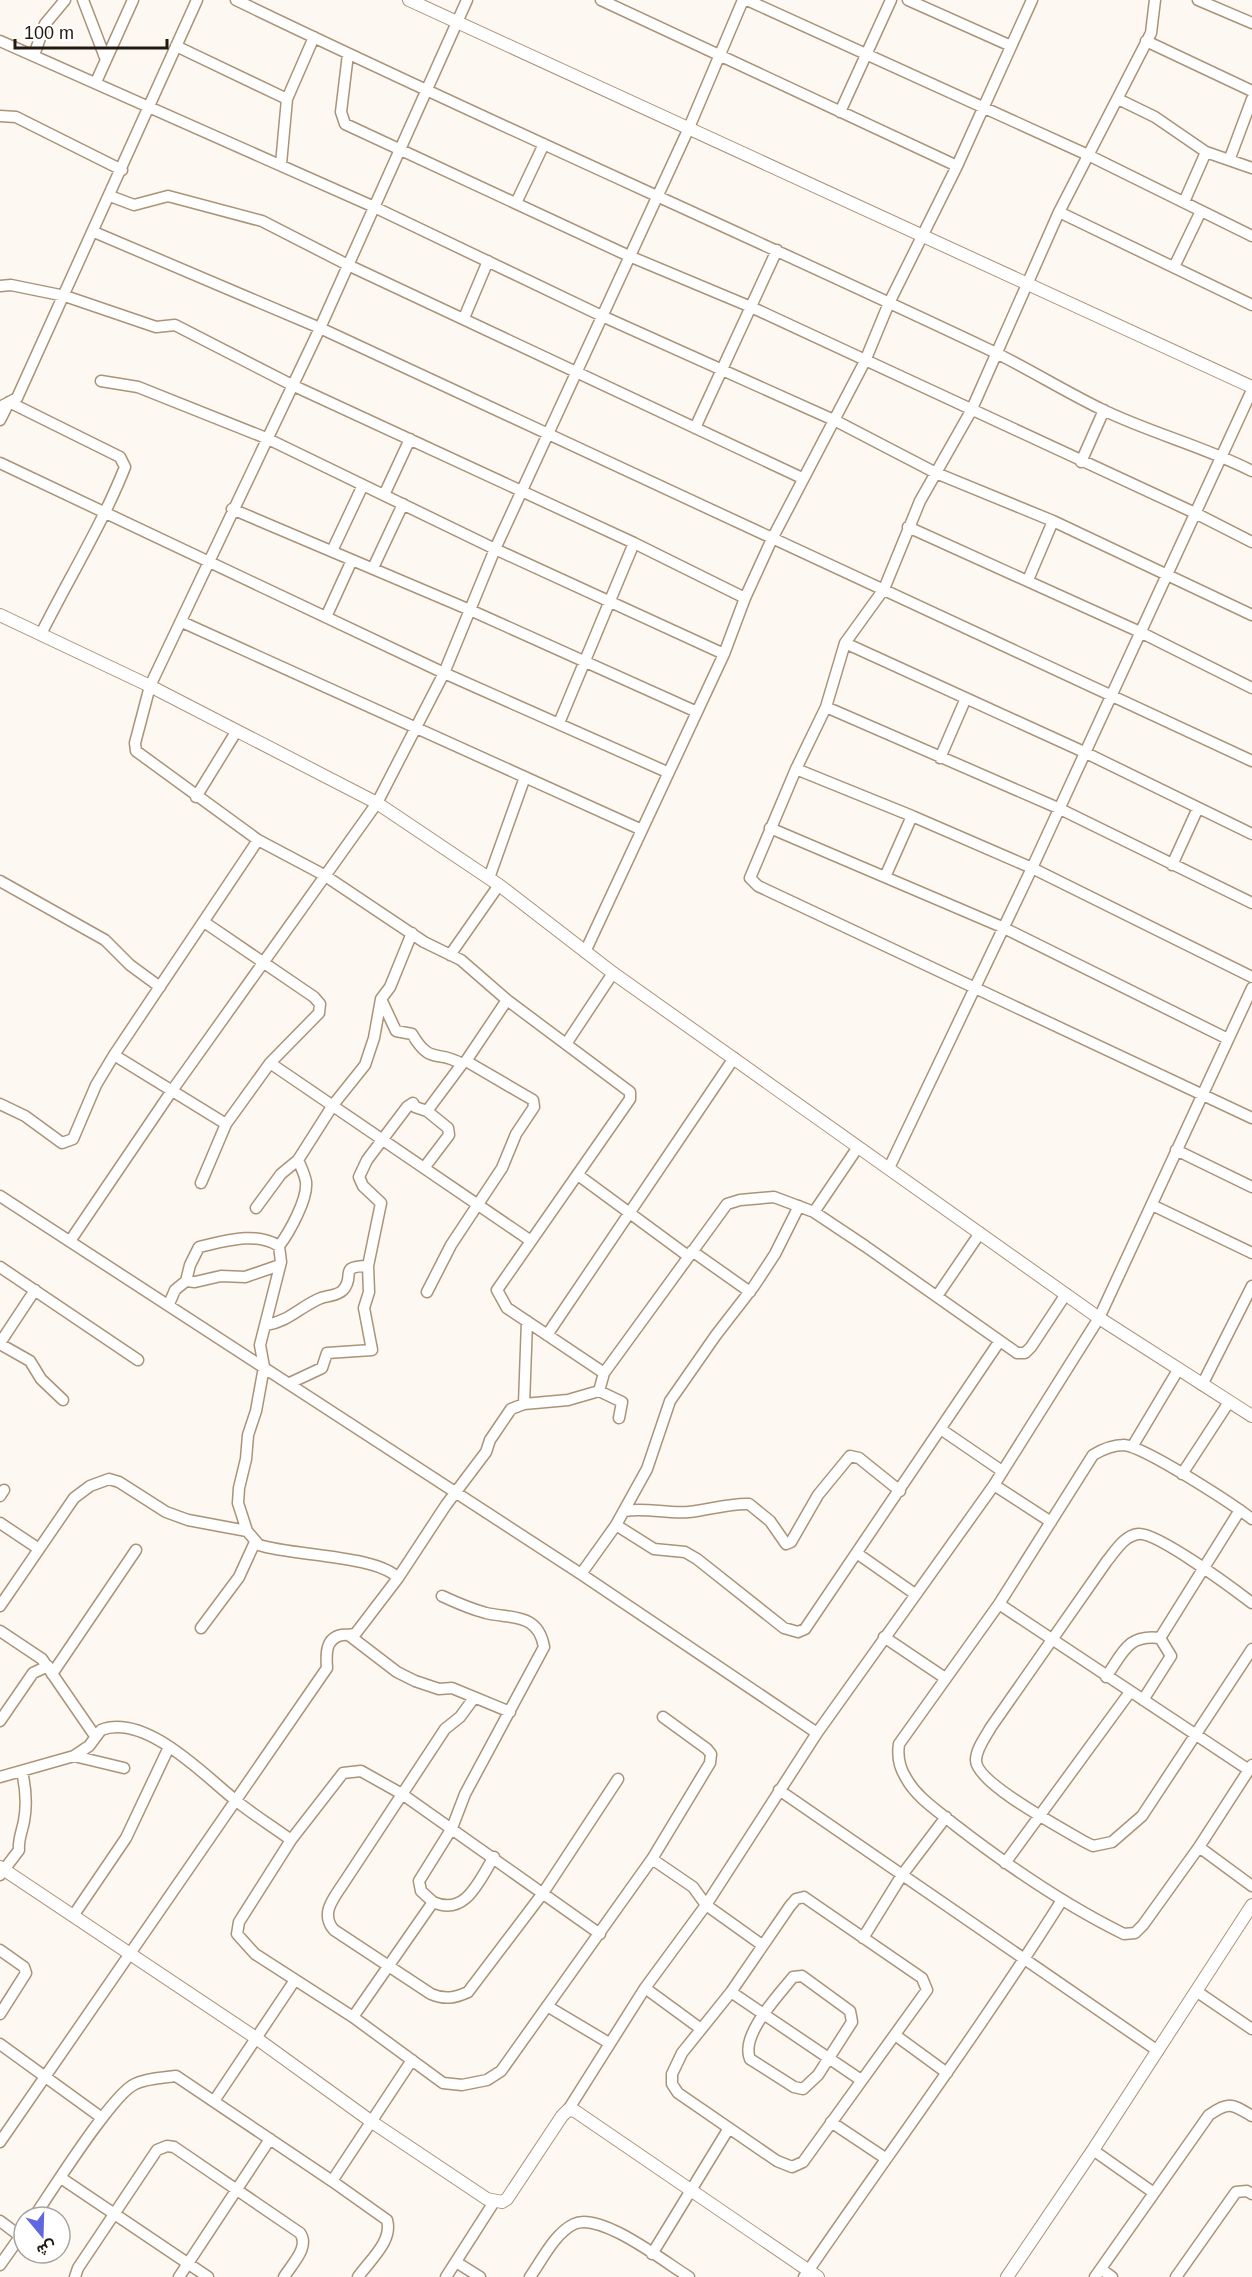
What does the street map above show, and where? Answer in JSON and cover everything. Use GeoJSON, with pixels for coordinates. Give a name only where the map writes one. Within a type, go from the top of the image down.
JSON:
{"type":"FeatureCollection","features":[{"type":"Feature","properties":{"kind":"street"},"geometry":{"type":"LineString","coordinates":[[34,55],[45,24],[65,0]]}},
{"type":"Feature","properties":{"kind":"street"},"geometry":{"type":"LineString","coordinates":[[83,0],[106,60]]}},
{"type":"Feature","properties":{"kind":"street"},"geometry":{"type":"LineString","coordinates":[[96,82],[133,0]]}},
{"type":"Feature","properties":{"kind":"street"},"geometry":{"type":"LineString","coordinates":[[0,420],[5,405],[17,398],[65,296],[197,0]]}},
{"type":"Feature","properties":{"kind":"street"},"geometry":{"type":"LineString","coordinates":[[236,0],[426,92],[777,250],[996,353],[1104,410],[1222,455],[1252,471]]}},
{"type":"Feature","properties":{"kind":"street"},"geometry":{"type":"LineString","coordinates":[[409,0],[688,130],[1027,283],[1252,389],[1032,868],[1002,927],[890,1168]]}},
{"type":"Feature","properties":{"kind":"street"},"geometry":{"type":"LineString","coordinates":[[466,0],[426,92],[372,206],[320,328],[232,509],[182,622],[150,686],[137,733],[136,751],[196,797],[258,840],[324,875],[441,953],[460,960],[507,1000],[630,1092],[630,1099],[497,1290],[507,1308],[604,1373]]}},
{"type":"Feature","properties":{"kind":"street"},"geometry":{"type":"LineString","coordinates":[[70,1241],[171,1092],[377,803],[444,673],[495,549],[688,130],[745,0],[1088,155],[1252,236]]}},
{"type":"Feature","properties":{"kind":"street"},"geometry":{"type":"LineString","coordinates":[[840,112],[891,0]]}},
{"type":"Feature","properties":{"kind":"street"},"geometry":{"type":"LineString","coordinates":[[908,0],[1011,46]]}},
{"type":"Feature","properties":{"kind":"street"},"geometry":{"type":"LineString","coordinates":[[585,952],[724,654],[745,598],[772,539],[802,478],[836,421],[865,361],[889,303],[957,166],[1032,0]]}},
{"type":"Feature","properties":{"kind":"street"},"geometry":{"type":"LineString","coordinates":[[1198,0],[1252,23]]}},
{"type":"Feature","properties":{"kind":"street"},"geometry":{"type":"LineString","coordinates":[[608,1],[719,56],[957,166]]}},
{"type":"Feature","properties":{"kind":"street"},"geometry":{"type":"LineString","coordinates":[[1157,1],[1151,33],[1059,212],[971,411],[908,527],[884,589],[845,643],[826,707],[751,872],[751,882],[1252,1118]]}},
{"type":"Feature","properties":{"kind":"street"},"geometry":{"type":"LineString","coordinates":[[281,164],[287,99],[314,37]]}},
{"type":"Feature","properties":{"kind":"street"},"geometry":{"type":"LineString","coordinates":[[0,41],[281,164],[602,316],[836,421],[936,473],[1053,521],[1252,615]]}},
{"type":"Feature","properties":{"kind":"street"},"geometry":{"type":"LineString","coordinates":[[1146,41],[1252,91]]}},
{"type":"Feature","properties":{"kind":"street"},"geometry":{"type":"LineString","coordinates":[[176,46],[287,99]]}},
{"type":"Feature","properties":{"kind":"street"},"geometry":{"type":"LineString","coordinates":[[348,54],[341,112],[345,124],[629,255],[751,307],[1195,513],[1252,542]]}},
{"type":"Feature","properties":{"kind":"street"},"geometry":{"type":"LineString","coordinates":[[1118,99],[1155,117],[1206,153],[1223,159],[1230,158],[1252,168]]}},
{"type":"Feature","properties":{"kind":"street"},"geometry":{"type":"LineString","coordinates":[[1230,158],[1252,99]]}},
{"type":"Feature","properties":{"kind":"street"},"geometry":{"type":"LineString","coordinates":[[0,116],[16,117],[122,170]]}},
{"type":"Feature","properties":{"kind":"street"},"geometry":{"type":"LineString","coordinates":[[516,203],[544,144]]}},
{"type":"Feature","properties":{"kind":"street"},"geometry":{"type":"LineString","coordinates":[[1184,202],[1206,153]]}},
{"type":"Feature","properties":{"kind":"street"},"geometry":{"type":"LineString","coordinates":[[110,196],[134,205],[168,196],[262,221],[348,265],[802,478]]}},
{"type":"Feature","properties":{"kind":"street"},"geometry":{"type":"LineString","coordinates":[[1174,267],[1201,211]]}},
{"type":"Feature","properties":{"kind":"street"},"geometry":{"type":"LineString","coordinates":[[1059,212],[1252,305]]}},
{"type":"Feature","properties":{"kind":"street"},"geometry":{"type":"LineString","coordinates":[[94,232],[320,328],[1252,761]]}},
{"type":"Feature","properties":{"kind":"street"},"geometry":{"type":"LineString","coordinates":[[695,428],[777,250]]}},
{"type":"Feature","properties":{"kind":"street"},"geometry":{"type":"LineString","coordinates":[[464,318],[488,261]]}},
{"type":"Feature","properties":{"kind":"street"},"geometry":{"type":"LineString","coordinates":[[0,286],[11,285],[65,296],[156,327],[175,325],[292,384],[634,543],[745,598]]}},
{"type":"Feature","properties":{"kind":"street"},"geometry":{"type":"LineString","coordinates":[[100,381],[138,387],[266,438],[495,549],[724,654]]}},
{"type":"Feature","properties":{"kind":"street"},"geometry":{"type":"LineString","coordinates":[[5,405],[120,457],[125,467],[107,514],[75,566],[41,634]]}},
{"type":"Feature","properties":{"kind":"street"},"geometry":{"type":"LineString","coordinates":[[1081,462],[1104,410]]}},
{"type":"Feature","properties":{"kind":"street"},"geometry":{"type":"LineString","coordinates":[[384,495],[410,439]]}},
{"type":"Feature","properties":{"kind":"street"},"geometry":{"type":"LineString","coordinates":[[0,463],[444,673],[667,772]]}},
{"type":"Feature","properties":{"kind":"street"},"geometry":{"type":"LineString","coordinates":[[332,551],[363,485]]}},
{"type":"Feature","properties":{"kind":"street"},"geometry":{"type":"LineString","coordinates":[[373,568],[403,504]]}},
{"type":"Feature","properties":{"kind":"street"},"geometry":{"type":"LineString","coordinates":[[232,509],[470,610],[696,712]]}},
{"type":"Feature","properties":{"kind":"street"},"geometry":{"type":"LineString","coordinates":[[1028,580],[1053,521]]}},
{"type":"Feature","properties":{"kind":"street"},"geometry":{"type":"LineString","coordinates":[[908,527],[1140,632],[1249,687],[1252,675]]}},
{"type":"Feature","properties":{"kind":"street"},"geometry":{"type":"LineString","coordinates":[[559,723],[634,543]]}},
{"type":"Feature","properties":{"kind":"street"},"geometry":{"type":"LineString","coordinates":[[326,617],[352,560]]}},
{"type":"Feature","properties":{"kind":"street"},"geometry":{"type":"LineString","coordinates":[[0,615],[150,686],[377,803],[494,882],[613,973],[1100,1318],[1252,1416]]}},
{"type":"Feature","properties":{"kind":"street"},"geometry":{"type":"LineString","coordinates":[[182,622],[417,726],[642,830]]}},
{"type":"Feature","properties":{"kind":"street"},"geometry":{"type":"LineString","coordinates":[[845,643],[1084,752],[1252,834]]}},
{"type":"Feature","properties":{"kind":"street"},"geometry":{"type":"LineString","coordinates":[[940,758],[966,698]]}},
{"type":"Feature","properties":{"kind":"street"},"geometry":{"type":"LineString","coordinates":[[826,707],[1058,808],[1252,903]]}},
{"type":"Feature","properties":{"kind":"street"},"geometry":{"type":"LineString","coordinates":[[196,797],[236,732]]}},
{"type":"Feature","properties":{"kind":"street"},"geometry":{"type":"LineString","coordinates":[[796,769],[1032,868],[1252,977]]}},
{"type":"Feature","properties":{"kind":"street"},"geometry":{"type":"LineString","coordinates":[[450,955],[494,882],[525,777]]}},
{"type":"Feature","properties":{"kind":"street"},"geometry":{"type":"LineString","coordinates":[[1172,865],[1198,808]]}},
{"type":"Feature","properties":{"kind":"street"},"geometry":{"type":"LineString","coordinates":[[885,876],[912,816]]}},
{"type":"Feature","properties":{"kind":"street"},"geometry":{"type":"LineString","coordinates":[[770,828],[1002,927],[1228,1039]]}},
{"type":"Feature","properties":{"kind":"street"},"geometry":{"type":"LineString","coordinates":[[0,1104],[25,1116],[51,1138],[68,1143],[73,1139],[96,1085],[114,1055],[258,840]]}},
{"type":"Feature","properties":{"kind":"street"},"geometry":{"type":"LineString","coordinates":[[0,881],[105,940],[130,966],[160,987]]}},
{"type":"Feature","properties":{"kind":"street"},"geometry":{"type":"LineString","coordinates":[[201,1183],[226,1124],[270,1063],[319,1013],[320,1004],[315,997],[204,922]]}},
{"type":"Feature","properties":{"kind":"street"},"geometry":{"type":"LineString","coordinates":[[256,1208],[281,1174],[298,1160],[333,1105],[364,1065],[374,1038],[381,999],[390,987],[412,933]]}},
{"type":"Feature","properties":{"kind":"street"},"geometry":{"type":"LineString","coordinates":[[566,1044],[613,973]]}},
{"type":"Feature","properties":{"kind":"street"},"geometry":{"type":"LineString","coordinates":[[446,2277],[494,2202],[507,2199],[568,2110],[645,1988],[706,1905],[817,1733],[994,1485],[1100,1318],[1252,988]]}},
{"type":"Feature","properties":{"kind":"street"},"geometry":{"type":"LineString","coordinates":[[381,999],[396,1031],[412,1034],[423,1051],[436,1058],[450,1056],[533,1100],[534,1107],[516,1134],[502,1168],[451,1245],[427,1292]]}},
{"type":"Feature","properties":{"kind":"street"},"geometry":{"type":"LineString","coordinates":[[427,1111],[464,1063],[507,1000]]}},
{"type":"Feature","properties":{"kind":"street"},"geometry":{"type":"LineString","coordinates":[[114,1055],[226,1124]]}},
{"type":"Feature","properties":{"kind":"street"},"geometry":{"type":"LineString","coordinates":[[547,1335],[734,1058]]}},
{"type":"Feature","properties":{"kind":"street"},"geometry":{"type":"LineString","coordinates":[[270,1063],[531,1241]]}},
{"type":"Feature","properties":{"kind":"street"},"geometry":{"type":"LineString","coordinates":[[290,1383],[322,1368],[327,1353],[372,1350],[364,1308],[369,1292],[368,1266],[381,1203],[363,1186],[359,1177],[367,1160],[413,1103],[415,1107],[427,1111],[448,1128],[449,1135],[424,1168]]}},
{"type":"Feature","properties":{"kind":"street"},"geometry":{"type":"LineString","coordinates":[[814,1212],[858,1147]]}},
{"type":"Feature","properties":{"kind":"street"},"geometry":{"type":"LineString","coordinates":[[1176,1150],[1252,1186]]}},
{"type":"Feature","properties":{"kind":"street"},"geometry":{"type":"LineString","coordinates":[[298,1160],[306,1183],[304,1197],[288,1235],[279,1246],[280,1265],[260,1345],[264,1367],[256,1411],[248,1434],[238,1503],[247,1531],[255,1542],[271,1549],[369,1563],[388,1570],[398,1578]]}},
{"type":"Feature","properties":{"kind":"street"},"geometry":{"type":"LineString","coordinates":[[578,1175],[750,1292]]}},
{"type":"Feature","properties":{"kind":"street"},"geometry":{"type":"LineString","coordinates":[[599,1391],[604,1373],[609,1371],[690,1253],[727,1204],[734,1201],[774,1197],[814,1212],[1017,1353],[1024,1353],[1066,1294]]}},
{"type":"Feature","properties":{"kind":"street"},"geometry":{"type":"LineString","coordinates":[[0,1211],[3,1198],[581,1574],[817,1733]]}},
{"type":"Feature","properties":{"kind":"street"},"geometry":{"type":"LineString","coordinates":[[1152,1205],[1252,1253]]}},
{"type":"Feature","properties":{"kind":"street"},"geometry":{"type":"LineString","coordinates":[[581,1574],[616,1525],[647,1469],[670,1401],[716,1335],[750,1292],[775,1254],[799,1206]]}},
{"type":"Feature","properties":{"kind":"street"},"geometry":{"type":"LineString","coordinates":[[937,1296],[980,1233]]}},
{"type":"Feature","properties":{"kind":"street"},"geometry":{"type":"LineString","coordinates":[[169,1304],[175,1290],[186,1281],[190,1264],[199,1247],[246,1238],[271,1241],[279,1246]]}},
{"type":"Feature","properties":{"kind":"street"},"geometry":{"type":"LineString","coordinates":[[186,1281],[195,1282],[221,1276],[245,1276],[280,1265]]}},
{"type":"Feature","properties":{"kind":"street"},"geometry":{"type":"LineString","coordinates":[[266,1325],[281,1321],[319,1299],[344,1290],[348,1271],[352,1267],[368,1266]]}},
{"type":"Feature","properties":{"kind":"street"},"geometry":{"type":"LineString","coordinates":[[0,1267],[138,1360]]}},
{"type":"Feature","properties":{"kind":"street"},"geometry":{"type":"LineString","coordinates":[[1202,1385],[1252,1286]]}},
{"type":"Feature","properties":{"kind":"street"},"geometry":{"type":"LineString","coordinates":[[35,1290],[0,1344],[30,1361],[41,1379],[63,1400]]}},
{"type":"Feature","properties":{"kind":"street"},"geometry":{"type":"LineString","coordinates":[[524,1404],[527,1321]]}},
{"type":"Feature","properties":{"kind":"street"},"geometry":{"type":"LineString","coordinates":[[616,1525],[654,1548],[685,1552],[784,1628],[798,1632],[809,1624],[858,1554],[999,1342]]}},
{"type":"Feature","properties":{"kind":"street"},"geometry":{"type":"LineString","coordinates":[[1132,1447],[1178,1370]]}},
{"type":"Feature","properties":{"kind":"street"},"geometry":{"type":"LineString","coordinates":[[350,1636],[356,1633],[398,1578],[430,1527],[486,1452],[490,1440],[506,1414],[524,1404],[568,1400],[599,1391],[622,1402],[619,1418]]}},
{"type":"Feature","properties":{"kind":"street"},"geometry":{"type":"LineString","coordinates":[[1182,1474],[1229,1402]]}},
{"type":"Feature","properties":{"kind":"street"},"geometry":{"type":"LineString","coordinates":[[942,1430],[1002,1471]]}},
{"type":"Feature","properties":{"kind":"street"},"geometry":{"type":"LineString","coordinates":[[999,1604],[1106,1677],[1250,1768],[1199,1848],[1135,1933],[1124,1934],[1062,1900],[1005,1863],[922,1799],[907,1780],[897,1757],[898,1744],[999,1604],[1093,1455],[1115,1446],[1132,1447],[1182,1474],[1252,1519]]}},
{"type":"Feature","properties":{"kind":"street"},"geometry":{"type":"LineString","coordinates":[[624,1511],[688,1512],[749,1504],[770,1521],[786,1544],[791,1542],[818,1495],[850,1456],[859,1458],[900,1491]]}},
{"type":"Feature","properties":{"kind":"street"},"geometry":{"type":"LineString","coordinates":[[0,1606],[74,1498],[90,1486],[109,1479],[120,1482],[166,1512],[188,1520],[247,1531]]}},
{"type":"Feature","properties":{"kind":"street"},"geometry":{"type":"LineString","coordinates":[[994,1485],[1051,1522]]}},
{"type":"Feature","properties":{"kind":"street"},"geometry":{"type":"LineString","coordinates":[[1160,1638],[1206,1569],[1240,1510]]}},
{"type":"Feature","properties":{"kind":"street"},"geometry":{"type":"LineString","coordinates":[[0,1523],[39,1549]]}},
{"type":"Feature","properties":{"kind":"street"},"geometry":{"type":"LineString","coordinates":[[1252,1603],[1206,1569],[1144,1534],[1130,1536],[1107,1561],[1054,1640],[991,1727],[976,1760],[981,1774],[1040,1815],[1093,1846],[1112,1842],[1142,1816],[1197,1735],[1225,1686],[1252,1649]]}},
{"type":"Feature","properties":{"kind":"street"},"geometry":{"type":"LineString","coordinates":[[201,1628],[239,1577],[255,1542]]}},
{"type":"Feature","properties":{"kind":"street"},"geometry":{"type":"LineString","coordinates":[[0,1721],[33,1673],[50,1670],[136,1550]]}},
{"type":"Feature","properties":{"kind":"street"},"geometry":{"type":"LineString","coordinates":[[858,1554],[915,1594]]}},
{"type":"Feature","properties":{"kind":"street"},"geometry":{"type":"LineString","coordinates":[[442,1596],[489,1613],[509,1615],[525,1620],[540,1631],[544,1647],[465,1794],[452,1828],[419,1881],[421,1891],[433,1902],[449,1907],[460,1905],[494,1857]]}},
{"type":"Feature","properties":{"kind":"street"},"geometry":{"type":"LineString","coordinates":[[0,1630],[36,1653],[95,1736]]}},
{"type":"Feature","properties":{"kind":"street"},"geometry":{"type":"LineString","coordinates":[[0,2142],[327,1668],[327,1648],[330,1641],[340,1635],[350,1636],[397,1672],[415,1681],[439,1689],[452,1688],[510,1712]]}},
{"type":"Feature","properties":{"kind":"street"},"geometry":{"type":"LineString","coordinates":[[1106,1677],[1132,1640],[1143,1636],[1160,1638]]}},
{"type":"Feature","properties":{"kind":"street"},"geometry":{"type":"LineString","coordinates":[[884,1637],[945,1678]]}},
{"type":"Feature","properties":{"kind":"street"},"geometry":{"type":"LineString","coordinates":[[1143,1700],[1171,1656],[1160,1638]]}},
{"type":"Feature","properties":{"kind":"street"},"geometry":{"type":"LineString","coordinates":[[1005,1863],[1130,1692]]}},
{"type":"Feature","properties":{"kind":"street"},"geometry":{"type":"LineString","coordinates":[[474,1698],[460,1717],[445,1729],[329,1906],[327,1915],[328,1923],[334,1930],[440,1998],[454,1998],[468,1992],[543,1893],[618,1779]]}},
{"type":"Feature","properties":{"kind":"street"},"geometry":{"type":"LineString","coordinates":[[600,1934],[452,1828],[362,1770],[343,1773],[291,1840],[239,1922],[237,1934],[255,1954],[353,2017],[443,2083],[462,2085],[487,2080],[501,2071],[600,1934],[652,1859],[710,1763],[711,1754],[663,1717]]}},
{"type":"Feature","properties":{"kind":"street"},"geometry":{"type":"LineString","coordinates":[[0,1777],[74,1756],[89,1746],[100,1730],[116,1726],[143,1733],[169,1747],[235,1800],[291,1840]]}},
{"type":"Feature","properties":{"kind":"street"},"geometry":{"type":"LineString","coordinates":[[73,1916],[126,1838],[169,1747]]}},
{"type":"Feature","properties":{"kind":"street"},"geometry":{"type":"LineString","coordinates":[[74,1756],[124,1768]]}},
{"type":"Feature","properties":{"kind":"street"},"geometry":{"type":"LineString","coordinates":[[22,1772],[26,1791],[25,1817],[18,1838],[19,1850],[2,1871],[256,2038],[372,2122],[494,2202]]}},
{"type":"Feature","properties":{"kind":"street"},"geometry":{"type":"LineString","coordinates":[[779,1790],[1158,2051]]}},
{"type":"Feature","properties":{"kind":"street"},"geometry":{"type":"LineString","coordinates":[[863,1938],[902,1875],[946,1817]]}},
{"type":"Feature","properties":{"kind":"street"},"geometry":{"type":"LineString","coordinates":[[1199,1848],[1252,1886]]}},
{"type":"Feature","properties":{"kind":"street"},"geometry":{"type":"LineString","coordinates":[[652,1859],[693,1887],[706,1905],[762,1946]]}},
{"type":"Feature","properties":{"kind":"street"},"geometry":{"type":"LineString","coordinates":[[804,1897],[922,1978],[927,1984],[927,1990],[803,2162],[792,2167],[777,2161],[678,2093],[672,2084],[672,2074],[682,2053],[731,1992],[762,1946],[796,1899],[804,1897]]}},
{"type":"Feature","properties":{"kind":"street"},"geometry":{"type":"LineString","coordinates":[[568,2110],[575,2111],[691,2189],[810,2275],[885,2158],[947,2073],[1062,1900]]}},
{"type":"Feature","properties":{"kind":"street"},"geometry":{"type":"LineString","coordinates":[[353,2017],[433,1902]]}},
{"type":"Feature","properties":{"kind":"street"},"geometry":{"type":"LineString","coordinates":[[1006,2277],[1093,2150],[1252,1905]]}},
{"type":"Feature","properties":{"kind":"street"},"geometry":{"type":"LineString","coordinates":[[0,1950],[26,1970],[21,1983],[0,2014]]}},
{"type":"Feature","properties":{"kind":"street"},"geometry":{"type":"LineString","coordinates":[[802,1976],[850,2011],[852,2022],[830,2059],[811,2084],[803,2089],[773,2075],[750,2059],[749,2037],[793,1977],[802,1976]]}},
{"type":"Feature","properties":{"kind":"street"},"geometry":{"type":"LineString","coordinates":[[214,2101],[295,1980]]}},
{"type":"Feature","properties":{"kind":"street"},"geometry":{"type":"LineString","coordinates":[[645,1988],[701,2029]]}},
{"type":"Feature","properties":{"kind":"street"},"geometry":{"type":"LineString","coordinates":[[1196,1991],[1252,2029]]}},
{"type":"Feature","properties":{"kind":"street"},"geometry":{"type":"LineString","coordinates":[[731,1992],[861,2080]]}},
{"type":"Feature","properties":{"kind":"street"},"geometry":{"type":"LineString","coordinates":[[547,2006],[609,2043]]}},
{"type":"Feature","properties":{"kind":"street"},"geometry":{"type":"LineString","coordinates":[[895,2035],[947,2073]]}},
{"type":"Feature","properties":{"kind":"street"},"geometry":{"type":"LineString","coordinates":[[0,2044],[102,2118]]}},
{"type":"Feature","properties":{"kind":"street"},"geometry":{"type":"LineString","coordinates":[[332,2181],[412,2060]]}},
{"type":"Feature","properties":{"kind":"street"},"geometry":{"type":"LineString","coordinates":[[42,2205],[119,2096],[133,2084],[150,2079],[176,2076],[387,2220],[389,2235],[358,2277]]}},
{"type":"Feature","properties":{"kind":"street"},"geometry":{"type":"LineString","coordinates":[[1112,2277],[1098,2273],[1209,2115],[1223,2105],[1235,2105],[1252,2116]]}},
{"type":"Feature","properties":{"kind":"street"},"geometry":{"type":"LineString","coordinates":[[831,2122],[885,2158]]}},
{"type":"Feature","properties":{"kind":"street"},"geometry":{"type":"LineString","coordinates":[[652,2254],[729,2128]]}},
{"type":"Feature","properties":{"kind":"street"},"geometry":{"type":"LineString","coordinates":[[179,2277],[270,2139]]}},
{"type":"Feature","properties":{"kind":"street"},"geometry":{"type":"LineString","coordinates":[[75,2277],[78,2268],[158,2150],[167,2145],[174,2147],[236,2188],[300,2233],[304,2238],[304,2246],[284,2277]]}},
{"type":"Feature","properties":{"kind":"street"},"geometry":{"type":"LineString","coordinates":[[1093,2150],[1154,2193]]}},
{"type":"Feature","properties":{"kind":"street"},"geometry":{"type":"LineString","coordinates":[[61,2178],[208,2277]]}},
{"type":"Feature","properties":{"kind":"street"},"geometry":{"type":"LineString","coordinates":[[1176,2277],[1236,2192],[1241,2190],[1252,2194]]}},
{"type":"Feature","properties":{"kind":"street"},"geometry":{"type":"LineString","coordinates":[[530,2277],[560,2237],[577,2222],[597,2224],[620,2233],[689,2277]]}},
{"type":"Feature","properties":{"kind":"street"},"geometry":{"type":"LineString","coordinates":[[0,2265],[12,2248]]}},
{"type":"Feature","properties":{"kind":"street"},"geometry":{"type":"LineString","coordinates":[[456,2262],[480,2277]]}}]}
